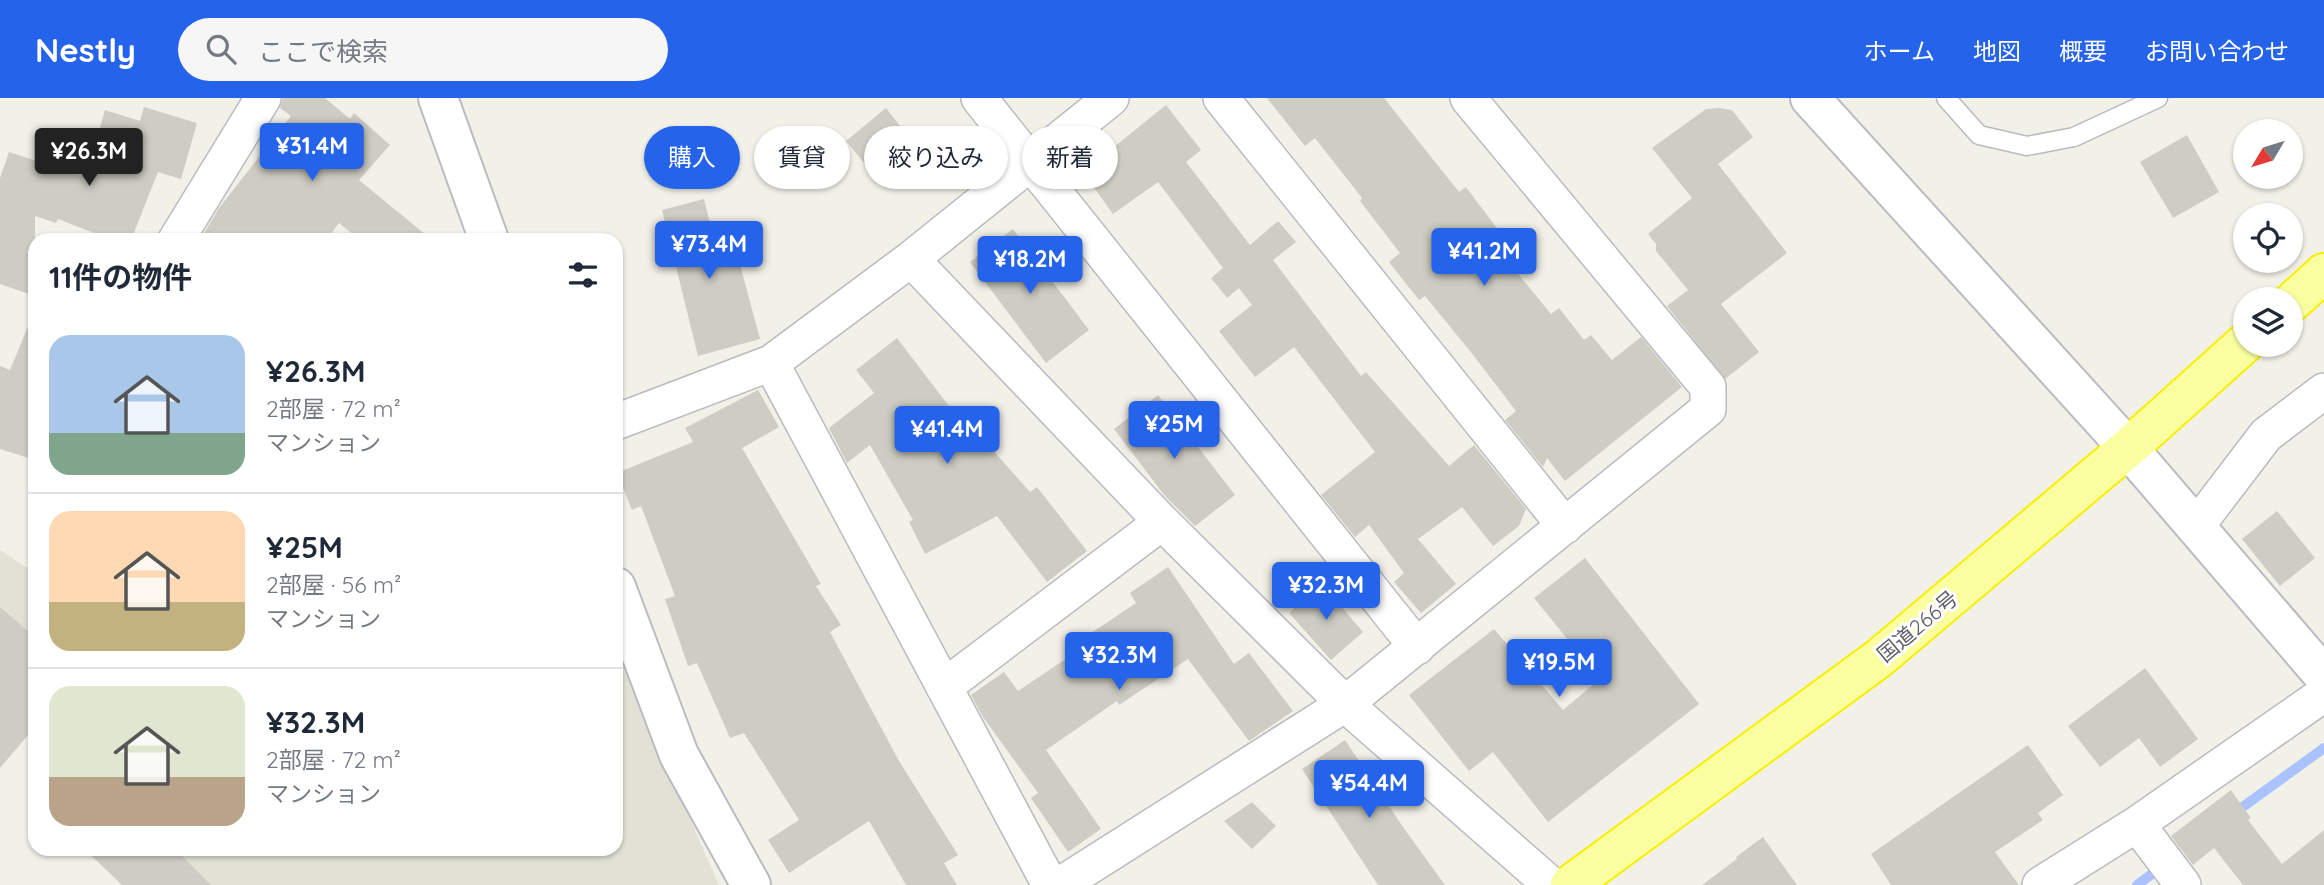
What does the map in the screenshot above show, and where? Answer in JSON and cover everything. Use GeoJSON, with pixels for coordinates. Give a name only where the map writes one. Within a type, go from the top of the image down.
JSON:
{"type":"FeatureCollection","features":[{"type":"Feature","properties":{"kind":"highway"},"geometry":{"type":"LineString","coordinates":[[2303,292],[2324,273]]}},
{"type":"Feature","properties":{"kind":"highway","name":"国道266号"},"geometry":{"type":"LineString","coordinates":[[1570,885],[1878,659],[2128,448],[2233,354]]}},
{"type":"Feature","properties":{"kind":"street"},"geometry":{"type":"LineString","coordinates":[[180,233],[263,98]]}},
{"type":"Feature","properties":{"kind":"street"},"geometry":{"type":"LineString","coordinates":[[438,98],[486,233]]}},
{"type":"Feature","properties":{"kind":"street"},"geometry":{"type":"LineString","coordinates":[[979,98],[1022,151]]}},
{"type":"Feature","properties":{"kind":"street"},"geometry":{"type":"LineString","coordinates":[[1076,126],[1111,98]]}},
{"type":"Feature","properties":{"kind":"street"},"geometry":{"type":"LineString","coordinates":[[1221,98],[1565,526]]}},
{"type":"Feature","properties":{"kind":"street"},"geometry":{"type":"LineString","coordinates":[[1060,885],[1345,705],[1708,409],[1708,387],[1468,98]]}},
{"type":"Feature","properties":{"kind":"street"},"geometry":{"type":"LineString","coordinates":[[1810,98],[2128,448],[2194,528],[2324,676]]}},
{"type":"Feature","properties":{"kind":"street"},"geometry":{"type":"LineString","coordinates":[[623,419],[771,363],[911,259],[1022,169]]}},
{"type":"Feature","properties":{"kind":"street"},"geometry":{"type":"LineString","coordinates":[[1052,189],[1417,647]]}},
{"type":"Feature","properties":{"kind":"street"},"geometry":{"type":"LineString","coordinates":[[911,259],[1161,522],[1345,705],[1551,885]]}},
{"type":"Feature","properties":{"kind":"street"},"geometry":{"type":"LineString","coordinates":[[771,363],[1051,885]]}},
{"type":"Feature","properties":{"kind":"street"},"geometry":{"type":"LineString","coordinates":[[2194,528],[2266,435],[2324,391]]}},
{"type":"Feature","properties":{"kind":"street"},"geometry":{"type":"LineString","coordinates":[[944,687],[1161,522]]}},
{"type":"Feature","properties":{"kind":"street"},"geometry":{"type":"LineString","coordinates":[[623,606],[679,755],[751,885]]}},
{"type":"Feature","properties":{"kind":"street"},"geometry":{"type":"LineString","coordinates":[[2040,885],[2137,824],[2324,694]]}},
{"type":"Feature","properties":{"kind":"street"},"geometry":{"type":"LineString","coordinates":[[2137,824],[2183,885]]}},
{"type":"Feature","properties":{"kind":"lane"},"geometry":{"type":"LineString","coordinates":[[1946,98],[1979,135],[2027,146],[2074,137],[2158,98]]}},
{"type":"Feature","properties":{"kind":"shaded area"},"geometry":{"type":"Polygon","coordinates":[[[0,550],[28,568],[28,707],[0,679],[0,550]]]}},
{"type":"Feature","properties":{"kind":"shaded area"},"geometry":{"type":"Polygon","coordinates":[[[623,665],[719,885],[123,885],[91,856],[623,856],[623,665]]]}},
{"type":"Feature","properties":{"kind":"building"},"geometry":{"type":"Polygon","coordinates":[[[283,98],[325,98],[350,119],[354,113],[390,145],[359,180],[423,233],[351,233],[339,223],[331,233],[204,233],[219,208],[291,116],[280,108],[283,98]]]}},
{"type":"Feature","properties":{"kind":"building"},"geometry":{"type":"Polygon","coordinates":[[[1267,98],[1384,98],[1459,192],[1466,187],[1502,235],[1492,242],[1551,314],[1559,308],[1584,340],[1591,335],[1612,360],[1641,337],[1682,387],[1565,481],[1547,458],[1543,467],[1505,420],[1516,411],[1425,296],[1419,300],[1389,262],[1400,253],[1360,201],[1362,198],[1315,138],[1305,146],[1267,98]]]}},
{"type":"Feature","properties":{"kind":"building"},"geometry":{"type":"Polygon","coordinates":[[[1166,105],[1201,150],[1186,162],[1250,245],[1278,221],[1296,242],[1273,260],[1361,376],[1366,372],[1449,466],[1474,445],[1526,509],[1519,526],[1493,546],[1462,507],[1418,539],[1456,584],[1421,613],[1394,582],[1404,573],[1369,525],[1355,537],[1321,495],[1375,452],[1294,347],[1255,377],[1219,331],[1252,305],[1239,288],[1227,298],[1211,278],[1223,268],[1158,182],[1113,214],[1095,189],[1118,189],[1118,144],[1166,105]]]}},
{"type":"Feature","properties":{"kind":"building"},"geometry":{"type":"Polygon","coordinates":[[[144,107],[197,123],[181,179],[158,172],[134,233],[94,233],[58,219],[56,223],[35,216],[35,233],[28,233],[28,294],[0,284],[0,178],[9,152],[86,177],[105,110],[140,121],[144,107]]]}},
{"type":"Feature","properties":{"kind":"building"},"geometry":{"type":"Polygon","coordinates":[[[886,108],[900,126],[864,126],[886,108]]]}},
{"type":"Feature","properties":{"kind":"building"},"geometry":{"type":"Polygon","coordinates":[[[1706,109],[1732,110],[1753,137],[1718,164],[1787,253],[1721,304],[1759,352],[1725,379],[1667,306],[1688,290],[1656,251],[1656,244],[1648,234],[1692,198],[1652,148],[1706,109]]]}},
{"type":"Feature","properties":{"kind":"building"},"geometry":{"type":"Polygon","coordinates":[[[864,126],[864,163],[850,146],[850,138],[864,126]]]}},
{"type":"Feature","properties":{"kind":"building"},"geometry":{"type":"Polygon","coordinates":[[[2187,135],[2219,192],[2173,218],[2140,162],[2187,135]]]}},
{"type":"Feature","properties":{"kind":"building"},"geometry":{"type":"Polygon","coordinates":[[[704,199],[712,232],[720,229],[730,263],[739,261],[760,339],[698,356],[662,210],[704,199]]]}},
{"type":"Feature","properties":{"kind":"building"},"geometry":{"type":"Polygon","coordinates":[[[1013,229],[1089,330],[1046,363],[970,262],[1013,229]]]}},
{"type":"Feature","properties":{"kind":"building"},"geometry":{"type":"Polygon","coordinates":[[[28,326],[28,458],[0,449],[0,366],[10,370],[28,326]]]}},
{"type":"Feature","properties":{"kind":"building"},"geometry":{"type":"Polygon","coordinates":[[[897,338],[958,418],[962,415],[1030,492],[1037,487],[1087,551],[1047,582],[997,516],[925,554],[909,522],[913,520],[870,445],[847,463],[829,428],[874,393],[856,370],[897,338]]]}},
{"type":"Feature","properties":{"kind":"building"},"geometry":{"type":"Polygon","coordinates":[[[758,390],[779,427],[742,448],[821,584],[816,586],[841,625],[830,632],[899,761],[958,855],[944,863],[957,885],[906,885],[869,821],[789,873],[768,840],[799,820],[744,733],[730,738],[697,663],[688,666],[665,599],[675,596],[641,506],[632,510],[623,488],[623,471],[693,442],[685,428],[758,390]]]}},
{"type":"Feature","properties":{"kind":"building"},"geometry":{"type":"Polygon","coordinates":[[[1158,395],[1235,495],[1195,526],[1165,496],[1114,429],[1158,395]]]}},
{"type":"Feature","properties":{"kind":"building"},"geometry":{"type":"Polygon","coordinates":[[[2277,511],[2315,558],[2280,586],[2242,539],[2277,511]]]}},
{"type":"Feature","properties":{"kind":"building"},"geometry":{"type":"Polygon","coordinates":[[[1585,558],[1699,704],[1548,822],[1493,752],[1469,771],[1409,695],[1494,629],[1563,710],[1600,679],[1534,598],[1585,558]]]}},
{"type":"Feature","properties":{"kind":"building"},"geometry":{"type":"Polygon","coordinates":[[[1168,567],[1234,664],[1249,653],[1293,711],[1249,741],[1188,659],[1119,705],[1117,701],[1046,750],[1101,829],[1068,852],[1031,798],[1038,793],[983,717],[971,695],[1004,672],[1018,691],[1082,648],[1078,642],[1136,603],[1130,593],[1168,567]]]}},
{"type":"Feature","properties":{"kind":"building"},"geometry":{"type":"Polygon","coordinates":[[[1322,584],[1363,632],[1331,660],[1289,613],[1322,584]]]}},
{"type":"Feature","properties":{"kind":"building"},"geometry":{"type":"Polygon","coordinates":[[[0,607],[28,631],[28,735],[0,768],[0,607]]]}},
{"type":"Feature","properties":{"kind":"building"},"geometry":{"type":"Polygon","coordinates":[[[2145,668],[2198,739],[2160,767],[2139,738],[2100,767],[2068,726],[2145,668]]]}},
{"type":"Feature","properties":{"kind":"building"},"geometry":{"type":"Polygon","coordinates":[[[1345,740],[1445,885],[1378,885],[1302,769],[1345,740]]]}},
{"type":"Feature","properties":{"kind":"building"},"geometry":{"type":"Polygon","coordinates":[[[2028,745],[2063,795],[2038,813],[2043,820],[1995,852],[2019,885],[1891,885],[1871,854],[2028,745]]]}},
{"type":"Feature","properties":{"kind":"building"},"geometry":{"type":"Polygon","coordinates":[[[2231,790],[2251,818],[2248,820],[2282,864],[2324,830],[2324,885],[2243,885],[2214,848],[2193,865],[2171,836],[2231,790]]]}},
{"type":"Feature","properties":{"kind":"building"},"geometry":{"type":"Polygon","coordinates":[[[1252,802],[1276,826],[1252,849],[1224,821],[1252,802]]]}},
{"type":"Feature","properties":{"kind":"building"},"geometry":{"type":"Polygon","coordinates":[[[1763,837],[1797,885],[1702,885],[1737,859],[1736,857],[1763,837]]]}},
{"type":"Feature","properties":{"kind":"building"},"geometry":{"type":"Polygon","coordinates":[[[92,856],[182,856],[211,885],[122,885],[92,856]]]}},
{"type":"Feature","properties":{"kind":"waterway"},"geometry":{"type":"LineString","coordinates":[[2233,814],[2324,748]]}},
{"type":"Feature","properties":{"kind":"waterway"},"geometry":{"type":"LineString","coordinates":[[2137,885],[2164,865]]}}]}
